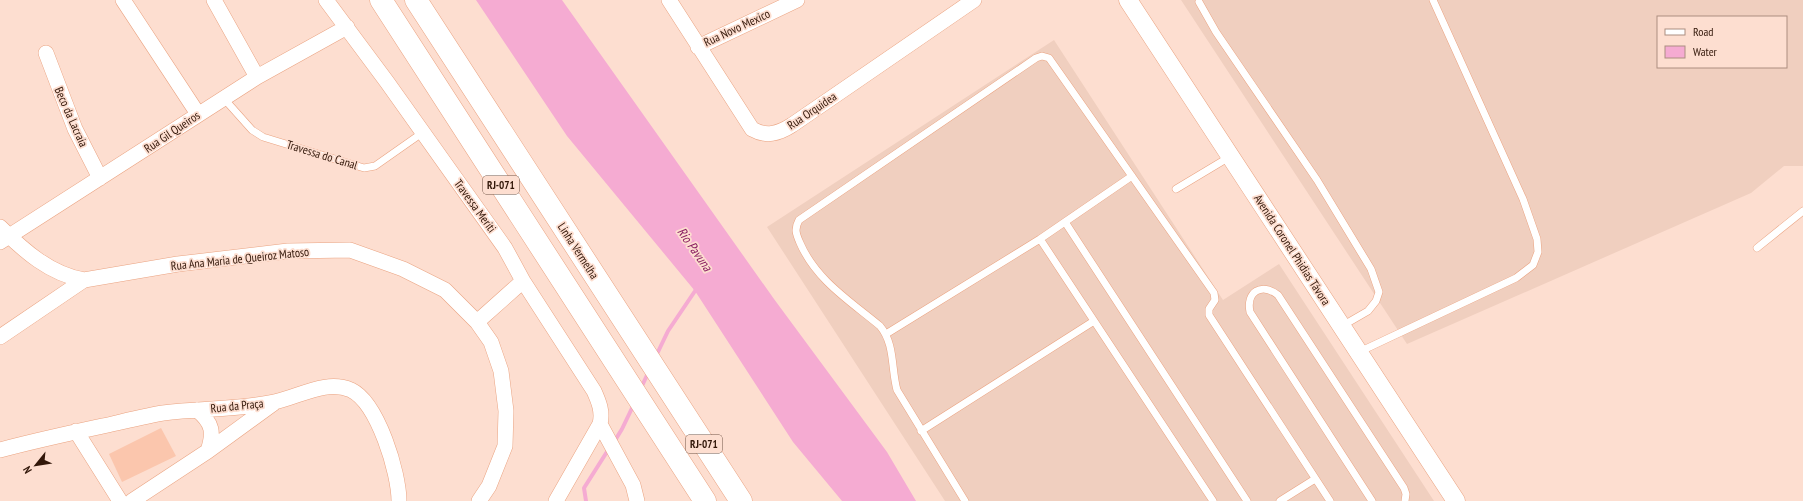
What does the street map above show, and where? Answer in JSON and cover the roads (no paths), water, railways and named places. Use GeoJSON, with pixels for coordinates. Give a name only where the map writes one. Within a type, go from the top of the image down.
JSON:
{"type":"FeatureCollection","features":[{"type":"Feature","properties":{"kind":"highway","name":"RJ-071"},"geometry":{"type":"LineString","coordinates":[[382,0],[706,501]]}},
{"type":"Feature","properties":{"kind":"highway","name":"Linha Vermelha"},"geometry":{"type":"LineString","coordinates":[[416,0],[741,501]]}},
{"type":"Feature","properties":{"kind":"street"},"geometry":{"type":"LineString","coordinates":[[123,0],[198,114]]}},
{"type":"Feature","properties":{"kind":"street"},"geometry":{"type":"LineString","coordinates":[[214,0],[257,77]]}},
{"type":"Feature","properties":{"kind":"street","name":"Travessa Meriti"},"geometry":{"type":"LineString","coordinates":[[326,0],[388,82],[422,133],[505,248],[523,281],[594,392],[599,403],[603,430]]}},
{"type":"Feature","properties":{"kind":"street","name":"Rua Orquidea"},"geometry":{"type":"LineString","coordinates":[[669,0],[752,129],[760,134],[772,134],[792,125],[974,0]]}},
{"type":"Feature","properties":{"kind":"street","name":"Rua Novo Mexico"},"geometry":{"type":"LineString","coordinates":[[698,47],[797,0]]}},
{"type":"Feature","properties":{"kind":"street","name":"Avenida Coronel Phidias Távora"},"geometry":{"type":"LineString","coordinates":[[1128,0],[1456,501]]}},
{"type":"Feature","properties":{"kind":"street","name":"Rua Gil Queiros"},"geometry":{"type":"LineString","coordinates":[[3,235],[100,178],[257,77],[347,28]]}},
{"type":"Feature","properties":{"kind":"street","name":"Beco da Lacraia"},"geometry":{"type":"LineString","coordinates":[[46,53],[75,129],[100,178]]}},
{"type":"Feature","properties":{"kind":"street"},"geometry":{"type":"LineString","coordinates":[[3,235],[49,268],[70,278],[84,280]]}},
{"type":"Feature","properties":{"kind":"street","name":"Rua Ana Maria de Queiroz Matoso"},"geometry":{"type":"LineString","coordinates":[[0,337],[84,280],[178,264],[288,251],[350,250],[403,268],[445,290],[478,322],[491,342],[501,371],[506,411],[505,446],[489,486],[479,501]]}},
{"type":"Feature","properties":{"kind":"street"},"geometry":{"type":"LineString","coordinates":[[478,322],[523,281]]}},
{"type":"Feature","properties":{"kind":"street","name":"Rua da Praça"},"geometry":{"type":"LineString","coordinates":[[0,450],[76,431],[162,414],[275,402],[319,388],[336,387],[351,391],[365,402],[387,444],[395,469],[399,501]]}},
{"type":"Feature","properties":{"kind":"street"},"geometry":{"type":"LineString","coordinates":[[132,501],[208,452],[275,402]]}},
{"type":"Feature","properties":{"kind":"street"},"geometry":{"type":"LineString","coordinates":[[197,410],[204,416],[212,431],[213,438],[208,452]]}},
{"type":"Feature","properties":{"kind":"street"},"geometry":{"type":"LineString","coordinates":[[556,501],[603,430],[633,485],[637,501]]}},
{"type":"Feature","properties":{"kind":"street"},"geometry":{"type":"LineString","coordinates":[[76,431],[120,501]]}},
{"type":"Feature","properties":{"kind":"lane"},"geometry":{"type":"LineString","coordinates":[[1359,352],[1516,278],[1532,265],[1538,252],[1537,239],[1523,199],[1433,0]]}},
{"type":"Feature","properties":{"kind":"lane"},"geometry":{"type":"LineString","coordinates":[[1199,2],[1216,32],[1317,180],[1371,269],[1378,292],[1376,301],[1368,311],[1342,326]]}},
{"type":"Feature","properties":{"kind":"lane"},"geometry":{"type":"LineString","coordinates":[[965,501],[897,390],[894,379],[890,343],[886,334],[880,326],[818,273],[807,259],[796,234],[795,226],[799,220],[1036,58],[1042,56],[1049,58],[1214,293],[1215,300],[1209,309],[1209,315],[1330,501]]}},
{"type":"Feature","properties":{"kind":"lane","name":"Travessa do Canal"},"geometry":{"type":"LineString","coordinates":[[227,102],[252,130],[263,137],[364,168],[375,166],[422,133]]}},
{"type":"Feature","properties":{"kind":"lane"},"geometry":{"type":"LineString","coordinates":[[1176,188],[1231,156]]}},
{"type":"Feature","properties":{"kind":"lane"},"geometry":{"type":"LineString","coordinates":[[886,334],[1040,239],[1132,176]]}},
{"type":"Feature","properties":{"kind":"lane"},"geometry":{"type":"LineString","coordinates":[[1757,248],[1803,211]]}},
{"type":"Feature","properties":{"kind":"lane"},"geometry":{"type":"LineString","coordinates":[[1065,222],[1247,501]]}},
{"type":"Feature","properties":{"kind":"lane"},"geometry":{"type":"LineString","coordinates":[[1040,239],[1213,501]]}},
{"type":"Feature","properties":{"kind":"lane"},"geometry":{"type":"LineString","coordinates":[[1372,501],[1250,312],[1248,304],[1252,294],[1262,288],[1271,289],[1278,294],[1404,488],[1406,494],[1405,501]]}},
{"type":"Feature","properties":{"kind":"lane"},"geometry":{"type":"LineString","coordinates":[[921,431],[1094,321]]}},
{"type":"Feature","properties":{"kind":"lane"},"geometry":{"type":"LineString","coordinates":[[1280,501],[1315,479]]}},
{"type":"Feature","properties":{"kind":"water","name":"Rio Pavuna"},"geometry":{"type":"Polygon","coordinates":[[[476,0],[562,0],[774,299],[887,452],[916,501],[842,501],[793,442],[695,291],[567,136],[476,0]]]}},
{"type":"Feature","properties":{"kind":"waterway"},"geometry":{"type":"LineString","coordinates":[[656,356],[668,331],[697,286]]}},
{"type":"Feature","properties":{"kind":"waterway"},"geometry":{"type":"LineString","coordinates":[[641,388],[649,371]]}},
{"type":"Feature","properties":{"kind":"waterway"},"geometry":{"type":"LineString","coordinates":[[614,442],[634,404]]}},
{"type":"Feature","properties":{"kind":"waterway"},"geometry":{"type":"LineString","coordinates":[[586,501],[584,488],[610,447]]}}]}
